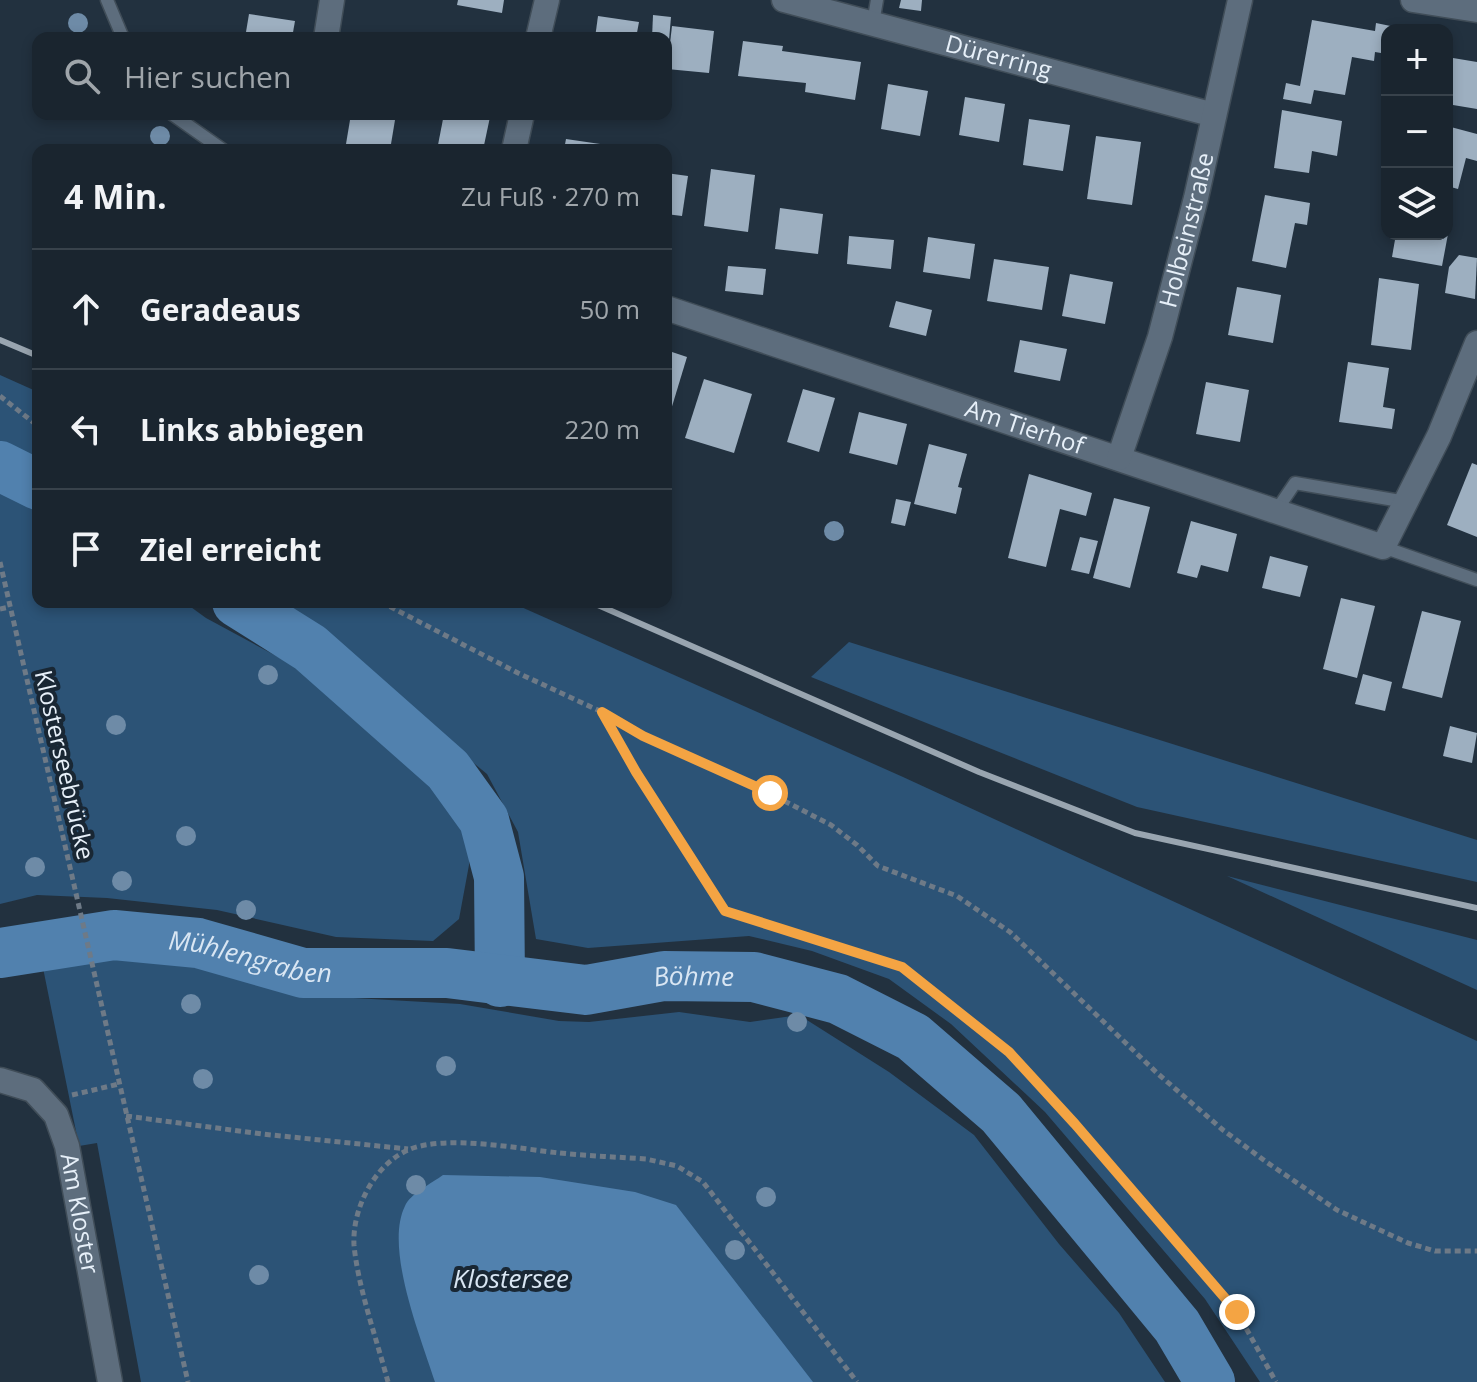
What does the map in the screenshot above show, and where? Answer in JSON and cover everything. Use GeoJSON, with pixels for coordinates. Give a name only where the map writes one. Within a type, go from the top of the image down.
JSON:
{"type":"FeatureCollection","features":[{"type":"Feature","properties":{"kind":"street"},"geometry":{"type":"LineString","coordinates":[[327,32],[332,0]]}},
{"type":"Feature","properties":{"kind":"street"},"geometry":{"type":"LineString","coordinates":[[539,32],[547,0]]}},
{"type":"Feature","properties":{"kind":"street","name":"Dürerring"},"geometry":{"type":"LineString","coordinates":[[784,0],[875,12],[1214,115]]}},
{"type":"Feature","properties":{"kind":"street","name":"Holbeinstraße"},"geometry":{"type":"LineString","coordinates":[[1119,458],[1160,337],[1240,0]]}},
{"type":"Feature","properties":{"kind":"street"},"geometry":{"type":"LineString","coordinates":[[1413,0],[1477,10]]}},
{"type":"Feature","properties":{"kind":"street"},"geometry":{"type":"LineString","coordinates":[[515,144],[521,120]]}},
{"type":"Feature","properties":{"kind":"street","name":"Am Tierhof"},"geometry":{"type":"LineString","coordinates":[[672,310],[1383,547]]}},
{"type":"Feature","properties":{"kind":"street"},"geometry":{"type":"LineString","coordinates":[[1383,547],[1439,436],[1477,343]]}},
{"type":"Feature","properties":{"kind":"street","name":"Am Kloster"},"geometry":{"type":"LineString","coordinates":[[0,1080],[33,1090],[56,1115],[67,1146],[110,1382]]}},
{"type":"Feature","properties":{"kind":"lane"},"geometry":{"type":"LineString","coordinates":[[107,0],[120,32]]}},
{"type":"Feature","properties":{"kind":"lane"},"geometry":{"type":"LineString","coordinates":[[180,120],[214,144]]}},
{"type":"Feature","properties":{"kind":"lane"},"geometry":{"type":"LineString","coordinates":[[1276,511],[1295,483],[1406,502]]}},
{"type":"Feature","properties":{"kind":"lane"},"geometry":{"type":"LineString","coordinates":[[1383,547],[1477,580]]}},
{"type":"Feature","properties":{"kind":"path"},"geometry":{"type":"LineString","coordinates":[[0,396],[32,421]]}},
{"type":"Feature","properties":{"kind":"path","name":"Klosterseebrücke"},"geometry":{"type":"LineString","coordinates":[[0,562],[188,1382]]}},
{"type":"Feature","properties":{"kind":"path"},"geometry":{"type":"LineString","coordinates":[[0,609],[10,607]]}},
{"type":"Feature","properties":{"kind":"path"},"geometry":{"type":"LineString","coordinates":[[393,608],[518,673],[602,712],[643,736],[730,773],[831,825],[878,866],[957,896],[1010,932],[1157,1073],[1223,1130],[1337,1210],[1408,1243],[1435,1251],[1477,1251]]}},
{"type":"Feature","properties":{"kind":"path"},"geometry":{"type":"LineString","coordinates":[[602,712],[636,772],[725,911],[902,967],[1009,1052],[1237,1312],[1276,1382]]}},
{"type":"Feature","properties":{"kind":"path"},"geometry":{"type":"LineString","coordinates":[[77,1093],[119,1084]]}},
{"type":"Feature","properties":{"kind":"path"},"geometry":{"type":"LineString","coordinates":[[126,1116],[409,1149],[430,1145],[481,1145],[646,1159],[677,1166],[703,1182],[857,1382]]}},
{"type":"Feature","properties":{"kind":"path"},"geometry":{"type":"LineString","coordinates":[[388,1382],[358,1267],[354,1246],[355,1221],[362,1197],[392,1161],[409,1149]]}},
{"type":"Feature","properties":{"kind":"shaded area"},"geometry":{"type":"Polygon","coordinates":[[[0,375],[32,389],[32,466],[0,450],[0,375]]]}},
{"type":"Feature","properties":{"kind":"shaded area"},"geometry":{"type":"Polygon","coordinates":[[[0,491],[32,505],[32,608],[192,608],[306,672],[435,785],[469,823],[469,865],[459,919],[433,941],[336,937],[217,910],[107,898],[37,895],[0,904],[0,491]]]}},
{"type":"Feature","properties":{"kind":"shaded area"},"geometry":{"type":"Polygon","coordinates":[[[274,608],[523,608],[903,777],[1477,1041],[1477,1382],[1260,1382],[1205,1299],[1045,1112],[951,1024],[889,979],[812,951],[749,936],[588,948],[536,939],[518,832],[487,774],[321,638],[274,608]]]}},
{"type":"Feature","properties":{"kind":"shaded area"},"geometry":{"type":"Polygon","coordinates":[[[849,642],[1477,840],[1477,882],[1137,807],[811,677],[849,642]]]}},
{"type":"Feature","properties":{"kind":"shaded area"},"geometry":{"type":"Polygon","coordinates":[[[1227,876],[1477,940],[1477,990],[1227,876]]]}},
{"type":"Feature","properties":{"kind":"shaded area"},"geometry":{"type":"Polygon","coordinates":[[[123,955],[197,959],[301,995],[460,1004],[559,1021],[589,1022],[679,1012],[750,1022],[799,1015],[889,1072],[974,1135],[1059,1244],[1119,1313],[1165,1382],[141,1382],[97,1143],[79,1146],[41,958],[123,955]]]}},
{"type":"Feature","properties":{"kind":"water","name":"Klostersee"},"geometry":{"type":"Polygon","coordinates":[[[443,1175],[540,1177],[635,1192],[676,1205],[813,1382],[435,1382],[407,1293],[399,1245],[405,1206],[416,1193],[443,1175]]]}},
{"type":"Feature","properties":{"kind":"building"},"geometry":{"type":"Polygon","coordinates":[[[458,0],[504,0],[502,13],[457,5],[458,0]]]}},
{"type":"Feature","properties":{"kind":"building"},"geometry":{"type":"Polygon","coordinates":[[[901,0],[922,0],[921,11],[899,8],[901,0]]]}},
{"type":"Feature","properties":{"kind":"building"},"geometry":{"type":"Polygon","coordinates":[[[249,14],[295,21],[293,32],[246,32],[249,14]]]}},
{"type":"Feature","properties":{"kind":"building"},"geometry":{"type":"Polygon","coordinates":[[[653,15],[671,17],[670,32],[652,32],[653,15]]]}},
{"type":"Feature","properties":{"kind":"building"},"geometry":{"type":"Polygon","coordinates":[[[598,16],[639,22],[637,32],[596,32],[598,16]]]}},
{"type":"Feature","properties":{"kind":"building"},"geometry":{"type":"Polygon","coordinates":[[[1312,20],[1375,31],[1376,23],[1381,24],[1381,53],[1375,52],[1374,61],[1352,57],[1345,95],[1314,90],[1311,104],[1283,99],[1286,83],[1300,86],[1312,20]]]}},
{"type":"Feature","properties":{"kind":"building"},"geometry":{"type":"Polygon","coordinates":[[[672,26],[714,31],[709,73],[672,69],[672,26]]]}},
{"type":"Feature","properties":{"kind":"building"},"geometry":{"type":"Polygon","coordinates":[[[743,41],[783,46],[782,51],[861,62],[855,100],[805,92],[806,83],[738,76],[743,41]]]}},
{"type":"Feature","properties":{"kind":"building"},"geometry":{"type":"Polygon","coordinates":[[[1453,58],[1477,62],[1477,109],[1453,105],[1453,58]]]}},
{"type":"Feature","properties":{"kind":"building"},"geometry":{"type":"Polygon","coordinates":[[[888,84],[928,91],[920,136],[881,129],[888,84]]]}},
{"type":"Feature","properties":{"kind":"building"},"geometry":{"type":"Polygon","coordinates":[[[965,97],[1005,104],[999,142],[959,135],[965,97]]]}},
{"type":"Feature","properties":{"kind":"building"},"geometry":{"type":"Polygon","coordinates":[[[1282,110],[1342,121],[1337,156],[1312,151],[1309,173],[1274,168],[1282,110]]]}},
{"type":"Feature","properties":{"kind":"building"},"geometry":{"type":"Polygon","coordinates":[[[1029,119],[1070,125],[1063,171],[1023,165],[1029,119]]]}},
{"type":"Feature","properties":{"kind":"building"},"geometry":{"type":"Polygon","coordinates":[[[350,120],[395,120],[391,144],[346,144],[350,120]]]}},
{"type":"Feature","properties":{"kind":"building"},"geometry":{"type":"Polygon","coordinates":[[[443,120],[489,120],[484,144],[438,144],[443,120]]]}},
{"type":"Feature","properties":{"kind":"building"},"geometry":{"type":"Polygon","coordinates":[[[1453,128],[1477,134],[1477,161],[1466,158],[1458,189],[1453,188],[1453,128]]]}},
{"type":"Feature","properties":{"kind":"building"},"geometry":{"type":"Polygon","coordinates":[[[1096,136],[1141,142],[1132,205],[1087,199],[1096,136]]]}},
{"type":"Feature","properties":{"kind":"building"},"geometry":{"type":"Polygon","coordinates":[[[566,139],[600,144],[565,144],[566,139]]]}},
{"type":"Feature","properties":{"kind":"building"},"geometry":{"type":"Polygon","coordinates":[[[711,169],[755,175],[748,232],[704,226],[711,169]]]}},
{"type":"Feature","properties":{"kind":"building"},"geometry":{"type":"Polygon","coordinates":[[[672,174],[688,176],[682,216],[672,215],[672,174]]]}},
{"type":"Feature","properties":{"kind":"building"},"geometry":{"type":"Polygon","coordinates":[[[1265,195],[1310,203],[1307,225],[1295,223],[1286,268],[1252,261],[1265,195]]]}},
{"type":"Feature","properties":{"kind":"building"},"geometry":{"type":"Polygon","coordinates":[[[780,208],[823,214],[818,254],[775,249],[780,208]]]}},
{"type":"Feature","properties":{"kind":"building"},"geometry":{"type":"Polygon","coordinates":[[[849,236],[894,240],[891,269],[847,264],[849,236]]]}},
{"type":"Feature","properties":{"kind":"building"},"geometry":{"type":"Polygon","coordinates":[[[928,237],[975,244],[970,279],[923,272],[928,237]]]}},
{"type":"Feature","properties":{"kind":"building"},"geometry":{"type":"Polygon","coordinates":[[[1395,240],[1447,240],[1442,266],[1392,257],[1395,240]]]}},
{"type":"Feature","properties":{"kind":"building"},"geometry":{"type":"Polygon","coordinates":[[[1459,255],[1477,258],[1475,299],[1445,293],[1449,267],[1459,255]]]}},
{"type":"Feature","properties":{"kind":"building"},"geometry":{"type":"Polygon","coordinates":[[[994,259],[1049,267],[1042,310],[987,301],[994,259]]]}},
{"type":"Feature","properties":{"kind":"building"},"geometry":{"type":"Polygon","coordinates":[[[728,266],[766,269],[763,295],[725,291],[728,266]]]}},
{"type":"Feature","properties":{"kind":"building"},"geometry":{"type":"Polygon","coordinates":[[[1070,274],[1113,282],[1105,324],[1062,316],[1070,274]]]}},
{"type":"Feature","properties":{"kind":"building"},"geometry":{"type":"Polygon","coordinates":[[[1379,278],[1419,284],[1411,350],[1371,345],[1379,278]]]}},
{"type":"Feature","properties":{"kind":"building"},"geometry":{"type":"Polygon","coordinates":[[[1237,287],[1281,295],[1273,343],[1228,335],[1237,287]]]}},
{"type":"Feature","properties":{"kind":"building"},"geometry":{"type":"Polygon","coordinates":[[[896,301],[932,310],[926,336],[889,327],[896,301]]]}},
{"type":"Feature","properties":{"kind":"building"},"geometry":{"type":"Polygon","coordinates":[[[1020,340],[1067,349],[1060,381],[1014,372],[1020,340]]]}},
{"type":"Feature","properties":{"kind":"building"},"geometry":{"type":"Polygon","coordinates":[[[672,352],[687,357],[672,406],[672,352]]]}},
{"type":"Feature","properties":{"kind":"building"},"geometry":{"type":"Polygon","coordinates":[[[1348,362],[1389,368],[1383,407],[1395,409],[1392,429],[1339,422],[1348,362]]]}},
{"type":"Feature","properties":{"kind":"building"},"geometry":{"type":"Polygon","coordinates":[[[704,379],[752,394],[734,453],[685,438],[704,379]]]}},
{"type":"Feature","properties":{"kind":"building"},"geometry":{"type":"Polygon","coordinates":[[[1206,382],[1249,390],[1240,442],[1196,434],[1206,382]]]}},
{"type":"Feature","properties":{"kind":"building"},"geometry":{"type":"Polygon","coordinates":[[[803,389],[835,398],[819,452],[787,442],[803,389]]]}},
{"type":"Feature","properties":{"kind":"building"},"geometry":{"type":"Polygon","coordinates":[[[859,412],[907,424],[897,465],[849,453],[859,412]]]}},
{"type":"Feature","properties":{"kind":"building"},"geometry":{"type":"Polygon","coordinates":[[[929,444],[967,454],[958,487],[962,488],[956,514],[914,504],[929,444]]]}},
{"type":"Feature","properties":{"kind":"building"},"geometry":{"type":"Polygon","coordinates":[[[1472,463],[1477,465],[1477,537],[1447,525],[1472,463]]]}},
{"type":"Feature","properties":{"kind":"building"},"geometry":{"type":"Polygon","coordinates":[[[1029,474],[1092,493],[1086,516],[1060,509],[1046,567],[1008,558],[1029,474]]]}},
{"type":"Feature","properties":{"kind":"building"},"geometry":{"type":"Polygon","coordinates":[[[1114,498],[1150,507],[1130,588],[1093,578],[1114,498]]]}},
{"type":"Feature","properties":{"kind":"building"},"geometry":{"type":"Polygon","coordinates":[[[896,499],[911,502],[905,526],[891,523],[896,499]]]}},
{"type":"Feature","properties":{"kind":"building"},"geometry":{"type":"Polygon","coordinates":[[[1191,521],[1237,534],[1228,572],[1201,565],[1197,578],[1177,573],[1191,521]]]}},
{"type":"Feature","properties":{"kind":"building"},"geometry":{"type":"Polygon","coordinates":[[[1080,537],[1098,541],[1089,574],[1071,570],[1080,537]]]}},
{"type":"Feature","properties":{"kind":"building"},"geometry":{"type":"Polygon","coordinates":[[[1270,556],[1308,566],[1300,597],[1262,588],[1270,556]]]}},
{"type":"Feature","properties":{"kind":"building"},"geometry":{"type":"Polygon","coordinates":[[[1341,598],[1375,606],[1357,678],[1323,669],[1341,598]]]}},
{"type":"Feature","properties":{"kind":"building"},"geometry":{"type":"Polygon","coordinates":[[[1422,611],[1461,621],[1442,698],[1402,688],[1422,611]]]}},
{"type":"Feature","properties":{"kind":"building"},"geometry":{"type":"Polygon","coordinates":[[[1363,674],[1392,682],[1385,711],[1355,704],[1363,674]]]}},
{"type":"Feature","properties":{"kind":"building"},"geometry":{"type":"Polygon","coordinates":[[[1450,726],[1477,733],[1472,763],[1443,756],[1450,726]]]}},
{"type":"Feature","properties":{"kind":"waterway","name":"Böhme"},"geometry":{"type":"LineString","coordinates":[[0,466],[32,482]]}},
{"type":"Feature","properties":{"kind":"waterway","name":"Böhme"},"geometry":{"type":"LineString","coordinates":[[247,608],[310,648],[448,770],[484,820],[499,877],[500,982]]}},
{"type":"Feature","properties":{"kind":"waterway","name":"Böhme"},"geometry":{"type":"LineString","coordinates":[[0,953],[114,935],[198,943],[303,973],[447,973],[586,990],[664,976],[754,977],[838,999],[913,1037],[1001,1113],[1177,1326],[1210,1382]]}},
{"type":"Feature","properties":{"kind":"railway"},"geometry":{"type":"LineString","coordinates":[[0,340],[32,353]]}},
{"type":"Feature","properties":{"kind":"railway"},"geometry":{"type":"LineString","coordinates":[[605,608],[979,772],[1135,833],[1477,908]]}},
{"type":"Feature","properties":{"kind":"route"},"geometry":{"type":"LineString","coordinates":[[770,793],[643,736],[602,712],[636,772],[725,911],[902,967],[1009,1052],[1237,1312]]}},
{"type":"Feature","properties":{"kind":"water label","name":"Mühlengraben"},"geometry":{"type":"Point","coordinates":[250,956]}}]}
